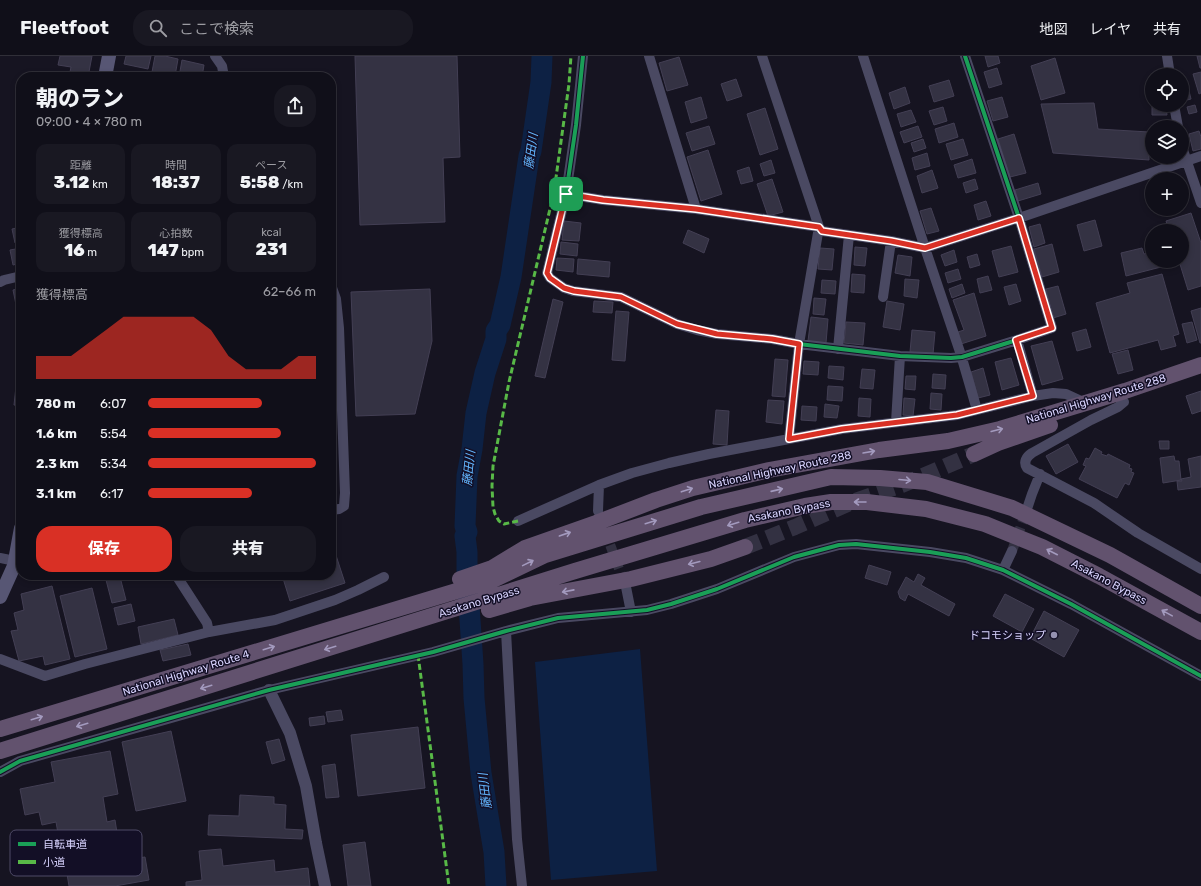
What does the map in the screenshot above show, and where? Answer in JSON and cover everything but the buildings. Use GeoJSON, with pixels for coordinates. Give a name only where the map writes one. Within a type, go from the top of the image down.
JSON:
{"type":"FeatureCollection","features":[{"type":"Feature","properties":{"kind":"highway","name":"National Highway Route 288"},"geometry":{"type":"LineString","coordinates":[[373,616],[430,594],[492,574],[525,548],[693,488],[791,466],[879,450],[948,441],[1000,429],[1125,391],[1201,365]]}},
{"type":"Feature","properties":{"kind":"highway","name":"National Highway Route 288"},"geometry":{"type":"LineString","coordinates":[[974,454],[998,443],[1201,375]]}},
{"type":"Feature","properties":{"kind":"highway","name":"Asakano Bypass"},"geometry":{"type":"LineString","coordinates":[[492,574],[545,555],[702,506],[831,477],[880,478],[927,482],[1012,508],[1110,555],[1201,606]]}},
{"type":"Feature","properties":{"kind":"highway","name":"Asakano Bypass"},"geometry":{"type":"LineString","coordinates":[[495,603],[575,571],[745,520],[805,506],[831,502],[867,502],[926,509],[985,524],[1042,547],[1099,576],[1201,632]]}},
{"type":"Feature","properties":{"kind":"highway"},"geometry":{"type":"LineString","coordinates":[[495,603],[631,580],[711,559],[745,547]]}},
{"type":"Feature","properties":{"kind":"highway","name":"National Highway Route 4"},"geometry":{"type":"LineString","coordinates":[[0,751],[367,637],[432,622],[495,603]]}},
{"type":"Feature","properties":{"kind":"highway","name":"National Highway Route 4"},"geometry":{"type":"LineString","coordinates":[[0,729],[373,616]]}},
{"type":"Feature","properties":{"kind":"main road"},"geometry":{"type":"LineString","coordinates":[[106,72],[109,56]]}},
{"type":"Feature","properties":{"kind":"main road"},"geometry":{"type":"LineString","coordinates":[[0,597],[14,566],[16,556]]}},
{"type":"Feature","properties":{"kind":"street"},"geometry":{"type":"LineString","coordinates":[[214,56],[222,66],[223,72]]}},
{"type":"Feature","properties":{"kind":"street"},"geometry":{"type":"LineString","coordinates":[[583,56],[576,125],[566,194],[547,273],[550,278],[564,288],[574,291],[621,297],[677,324],[717,334],[772,339],[799,344],[900,356],[951,358],[962,357],[1052,328],[1019,218],[966,56]]}},
{"type":"Feature","properties":{"kind":"street"},"geometry":{"type":"LineString","coordinates":[[649,56],[696,209]]}},
{"type":"Feature","properties":{"kind":"street"},"geometry":{"type":"LineString","coordinates":[[762,56],[819,227],[822,231],[891,241],[925,248],[1019,218],[1174,164]]}},
{"type":"Feature","properties":{"kind":"street"},"geometry":{"type":"LineString","coordinates":[[863,56],[962,357],[977,410]]}},
{"type":"Feature","properties":{"kind":"street"},"geometry":{"type":"LineString","coordinates":[[1167,56],[1169,68]]}},
{"type":"Feature","properties":{"kind":"street"},"geometry":{"type":"LineString","coordinates":[[1189,159],[1201,156]]}},
{"type":"Feature","properties":{"kind":"street"},"geometry":{"type":"LineString","coordinates":[[1187,164],[1201,203]]}},
{"type":"Feature","properties":{"kind":"street"},"geometry":{"type":"LineString","coordinates":[[566,194],[603,200],[696,209],[819,227]]}},
{"type":"Feature","properties":{"kind":"street"},"geometry":{"type":"LineString","coordinates":[[789,439],[799,344],[819,227]]}},
{"type":"Feature","properties":{"kind":"street"},"geometry":{"type":"LineString","coordinates":[[838,349],[849,235]]}},
{"type":"Feature","properties":{"kind":"street"},"geometry":{"type":"LineString","coordinates":[[883,297],[891,241]]}},
{"type":"Feature","properties":{"kind":"street"},"geometry":{"type":"LineString","coordinates":[[0,282],[16,277]]}},
{"type":"Feature","properties":{"kind":"street"},"geometry":{"type":"LineString","coordinates":[[336,299],[339,328],[345,493],[344,506],[336,509]]}},
{"type":"Feature","properties":{"kind":"street"},"geometry":{"type":"LineString","coordinates":[[1016,340],[1033,396]]}},
{"type":"Feature","properties":{"kind":"street"},"geometry":{"type":"LineString","coordinates":[[896,422],[900,356]]}},
{"type":"Feature","properties":{"kind":"street"},"geometry":{"type":"LineString","coordinates":[[518,521],[599,485],[632,473],[669,463],[842,429],[957,415],[1033,396],[1053,393],[1066,394],[1079,400],[1083,404]]}},
{"type":"Feature","properties":{"kind":"street"},"geometry":{"type":"LineString","coordinates":[[1124,402],[1118,407],[1090,420],[1027,456],[1025,461],[1027,468],[1094,504],[1138,533],[1201,569]]}},
{"type":"Feature","properties":{"kind":"street"},"geometry":{"type":"LineString","coordinates":[[1026,512],[1040,474]]}},
{"type":"Feature","properties":{"kind":"street"},"geometry":{"type":"LineString","coordinates":[[598,511],[599,485]]}},
{"type":"Feature","properties":{"kind":"street"},"geometry":{"type":"LineString","coordinates":[[0,772],[20,761],[269,690],[433,652],[558,618],[647,610],[696,597],[794,557],[839,545],[856,544],[930,552],[966,558],[1003,570],[1071,604],[1201,676]]}},
{"type":"Feature","properties":{"kind":"street"},"geometry":{"type":"LineString","coordinates":[[1003,570],[1012,551]]}},
{"type":"Feature","properties":{"kind":"street"},"geometry":{"type":"LineString","coordinates":[[0,558],[15,561]]}},
{"type":"Feature","properties":{"kind":"street"},"geometry":{"type":"LineString","coordinates":[[0,659],[45,676],[85,664],[209,632],[275,620],[335,600],[384,576]]}},
{"type":"Feature","properties":{"kind":"street"},"geometry":{"type":"LineString","coordinates":[[179,580],[207,623],[209,632]]}},
{"type":"Feature","properties":{"kind":"street"},"geometry":{"type":"LineString","coordinates":[[626,587],[631,612]]}},
{"type":"Feature","properties":{"kind":"street"},"geometry":{"type":"LineString","coordinates":[[502,632],[522,886]]}},
{"type":"Feature","properties":{"kind":"street"},"geometry":{"type":"LineString","coordinates":[[269,690],[290,733],[306,786],[325,886]]}},
{"type":"Feature","properties":{"kind":"water"},"geometry":{"type":"Polygon","coordinates":[[[640,649],[657,871],[551,880],[535,662],[640,649]]]}},
{"type":"Feature","properties":{"kind":"waterway","name":"藤田川"},"geometry":{"type":"LineString","coordinates":[[496,886],[494,852],[481,773],[474,698],[465,536],[467,532],[465,526],[467,476],[476,413],[485,373],[496,339],[496,331],[500,325],[511,277],[541,82],[542,56]]}},
{"type":"Feature","properties":{"kind":"tunnel"},"geometry":{"type":"LineString","coordinates":[[745,547],[852,502],[902,485],[974,454]]}},
{"type":"Feature","properties":{"kind":"tunnel"},"geometry":{"type":"LineString","coordinates":[[1012,551],[1026,512]]}},
{"type":"Feature","properties":{"kind":"tunnel"},"geometry":{"type":"LineString","coordinates":[[605,531],[625,585]]}},
{"type":"Feature","properties":{"kind":"marked path"},"geometry":{"type":"LineString","coordinates":[[518,521],[504,524],[499,521],[495,514],[493,507],[492,486],[493,466],[509,382],[554,192],[569,84],[571,56]]}},
{"type":"Feature","properties":{"kind":"marked path"},"geometry":{"type":"LineString","coordinates":[[418,655],[449,886]]}},
{"type":"Feature","properties":{"kind":"cycle path"},"geometry":{"type":"LineString","coordinates":[[583,56],[576,125],[566,194],[547,273],[550,278],[564,288],[573,291],[621,297],[677,324],[717,334],[772,339],[799,344],[900,356],[951,358],[962,357],[1052,328],[1019,218],[965,56]]}},
{"type":"Feature","properties":{"kind":"cycle path"},"geometry":{"type":"LineString","coordinates":[[0,772],[20,761],[269,690],[433,652],[558,618],[647,610],[671,604],[717,589],[794,557],[839,545],[856,544],[930,552],[966,558],[1003,570],[1071,604],[1201,676]]}},
{"type":"Feature","properties":{"kind":"place","name":"ドコモショップ"},"geometry":{"type":"Point","coordinates":[1054,635]}},
{"type":"Feature","properties":{"kind":"route"},"geometry":{"type":"LineString","coordinates":[[566,194],[603,200],[696,209],[819,227],[822,231],[891,241],[925,248],[1019,218],[1052,328],[1016,340],[1033,396],[957,415],[842,429],[789,439],[799,344],[772,339],[717,334],[698,330],[677,324],[621,297],[574,291],[564,288],[550,278],[547,273],[566,194]]}}]}
